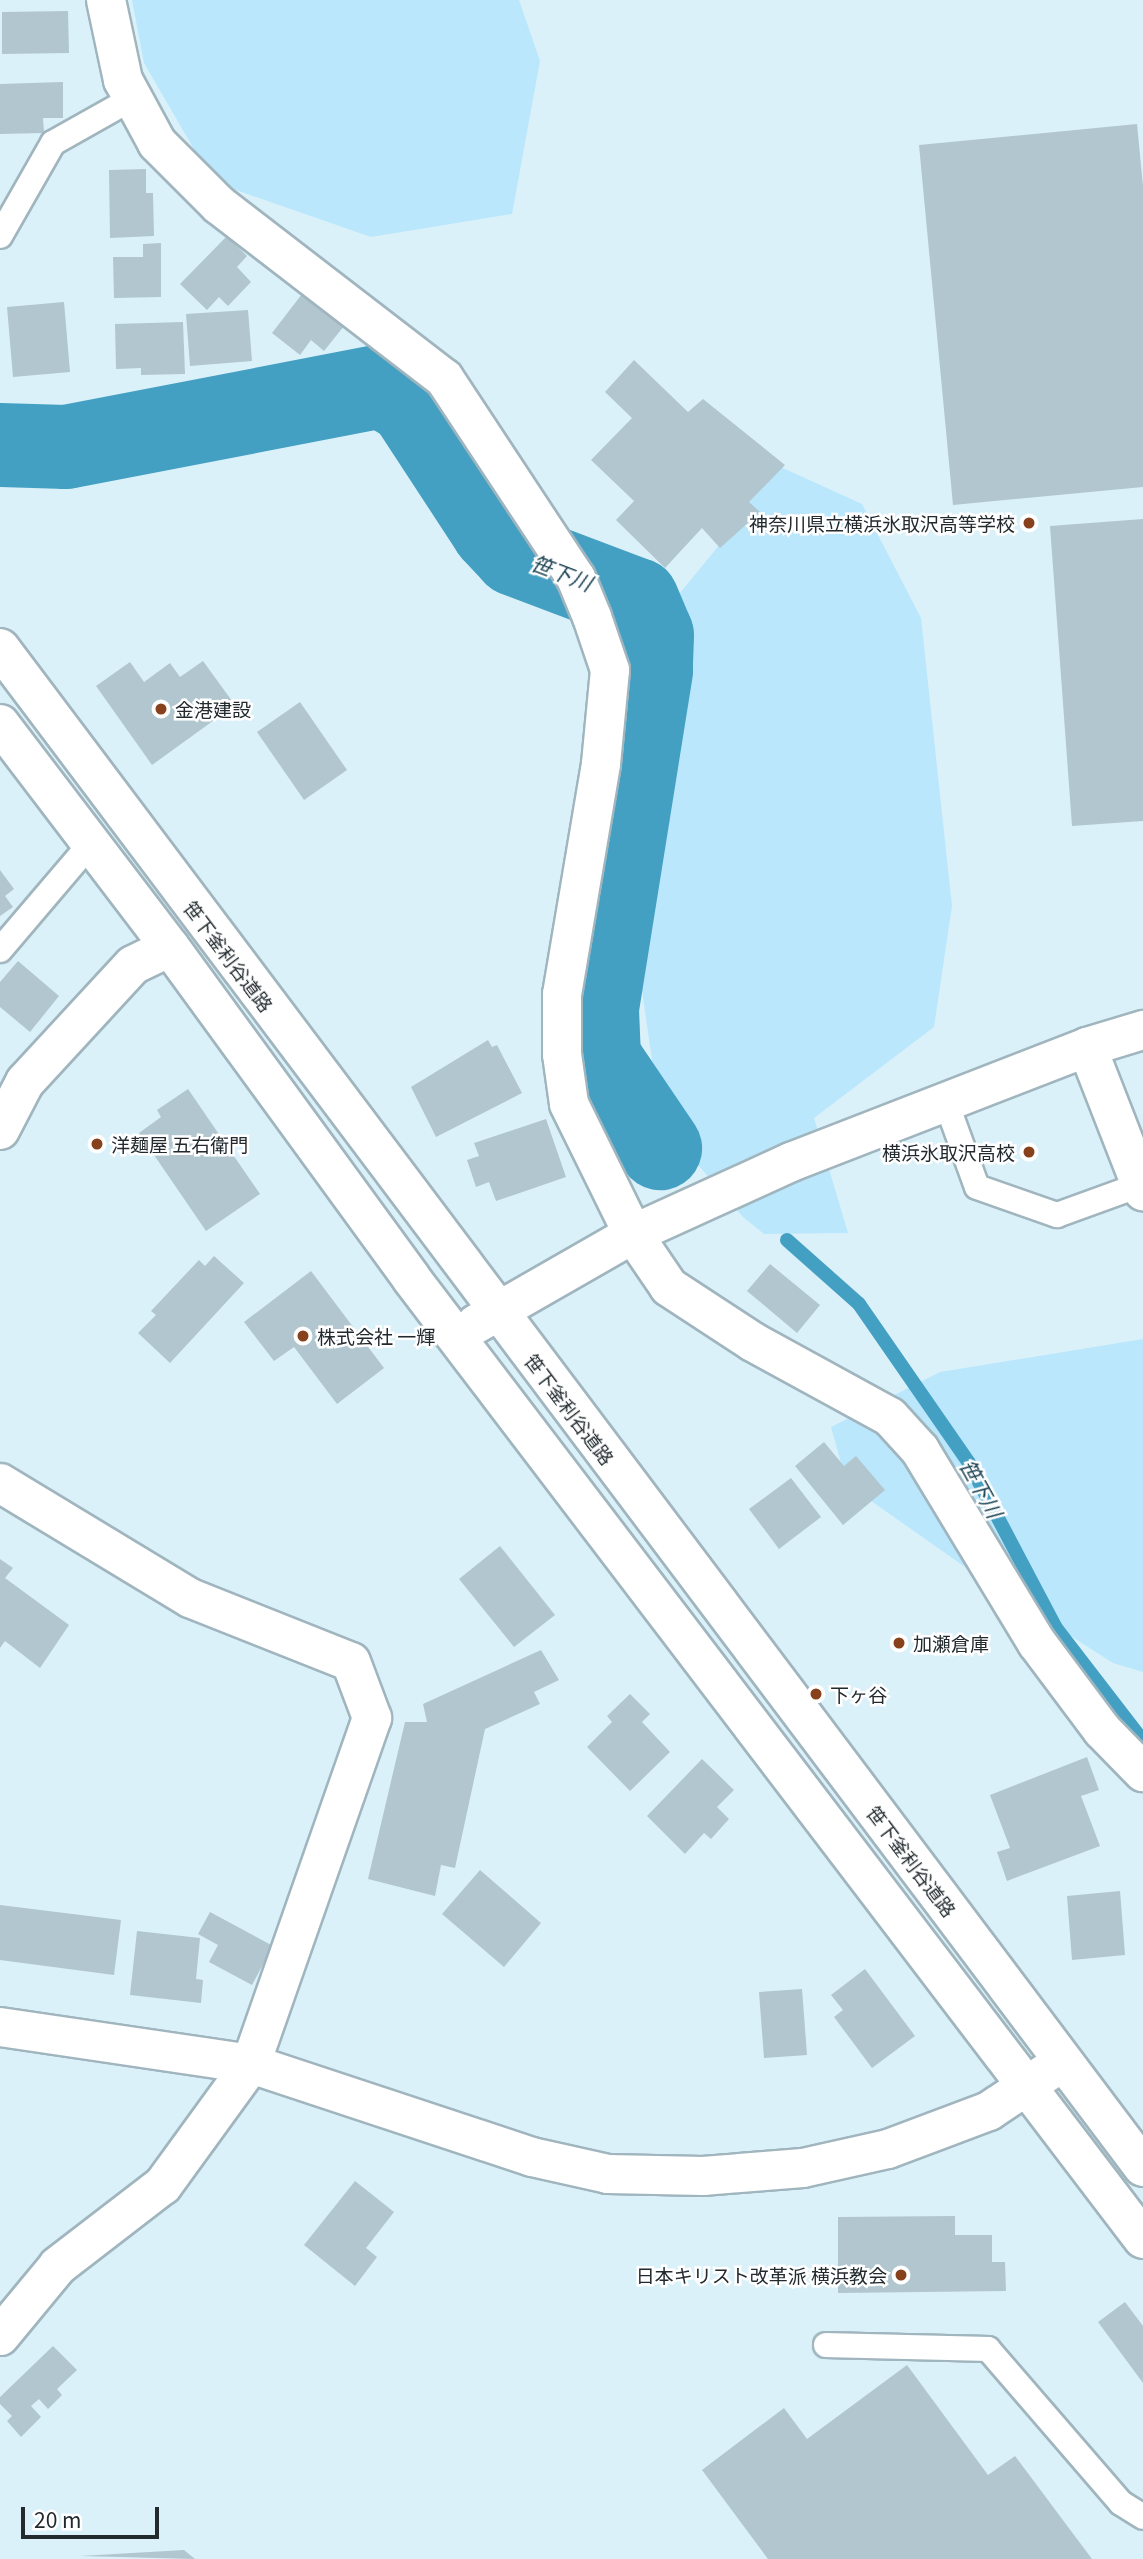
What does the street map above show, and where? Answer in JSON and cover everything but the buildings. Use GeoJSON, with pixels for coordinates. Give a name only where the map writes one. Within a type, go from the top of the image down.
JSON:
{"type":"FeatureCollection","features":[{"type":"Feature","properties":{"kind":"street"},"geometry":{"type":"LineString","coordinates":[[106,0],[123,80],[157,143],[192,181],[444,378],[576,578],[610,670],[601,764],[562,994],[562,1054],[569,1104],[633,1234],[670,1287],[753,1342],[890,1417],[920,1450],[1037,1643],[1101,1730],[1143,1772]]}},
{"type":"Feature","properties":{"kind":"street","name":"笹下釜利谷道路"},"geometry":{"type":"LineString","coordinates":[[0,648],[497,1311],[1066,2060],[1143,2167]]}},
{"type":"Feature","properties":{"kind":"street"},"geometry":{"type":"LineString","coordinates":[[0,724],[170,947],[456,1336],[1143,2239]]}},
{"type":"Feature","properties":{"kind":"street"},"geometry":{"type":"LineString","coordinates":[[0,1130],[25,1082],[43,1062],[134,965],[170,947]]}},
{"type":"Feature","properties":{"kind":"street"},"geometry":{"type":"LineString","coordinates":[[456,1336],[633,1234],[791,1162],[1087,1047],[1143,1030]]}},
{"type":"Feature","properties":{"kind":"street"},"geometry":{"type":"LineString","coordinates":[[1087,1047],[1142,1188]]}},
{"type":"Feature","properties":{"kind":"street"},"geometry":{"type":"LineString","coordinates":[[0,1483],[190,1598],[351,1662],[372,1718],[251,2064],[163,2185],[58,2266],[0,2336]]}},
{"type":"Feature","properties":{"kind":"street"},"geometry":{"type":"LineString","coordinates":[[0,2027],[251,2064],[532,2157],[608,2174],[704,2176],[803,2168],[888,2149],[989,2111],[1066,2060]]}},
{"type":"Feature","properties":{"kind":"lane"},"geometry":{"type":"LineString","coordinates":[[0,236],[53,143],[133,98]]}},
{"type":"Feature","properties":{"kind":"lane"},"geometry":{"type":"LineString","coordinates":[[0,950],[91,843]]}},
{"type":"Feature","properties":{"kind":"lane"},"geometry":{"type":"LineString","coordinates":[[946,1102],[978,1187],[1057,1216],[1142,1188]]}},
{"type":"Feature","properties":{"kind":"lane"},"geometry":{"type":"LineString","coordinates":[[825,2345],[988,2349],[1121,2503],[1143,2517]]}},
{"type":"Feature","properties":{"kind":"shaded area"},"geometry":{"type":"Polygon","coordinates":[[[132,0],[519,0],[540,61],[512,214],[371,237],[213,182],[144,63],[132,0]]]}},
{"type":"Feature","properties":{"kind":"shaded area"},"geometry":{"type":"Polygon","coordinates":[[[761,458],[862,504],[921,618],[952,906],[934,1027],[814,1118],[848,1233],[764,1234],[743,1217],[661,1122],[641,984],[595,812],[638,644],[721,543],[761,458]]]}},
{"type":"Feature","properties":{"kind":"shaded area"},"geometry":{"type":"Polygon","coordinates":[[[1143,1339],[1143,1672],[1113,1663],[985,1581],[847,1484],[831,1427],[940,1372],[1143,1339]]]}},
{"type":"Feature","properties":{"kind":"waterway","name":"笹下川"},"geometry":{"type":"LineString","coordinates":[[0,445],[66,447],[382,386],[410,403],[493,530],[515,554],[637,600],[652,635],[651,671],[597,1010],[599,1058],[660,1148]]}},
{"type":"Feature","properties":{"kind":"waterway","name":"笹下川"},"geometry":{"type":"LineString","coordinates":[[787,1240],[859,1304],[969,1463],[1056,1628],[1140,1737],[1143,1759]]}},
{"type":"Feature","properties":{"kind":"place","name":"神奈川県立横浜氷取沢高等学校"},"geometry":{"type":"Point","coordinates":[1029,523]}},
{"type":"Feature","properties":{"kind":"place","name":"金港建設"},"geometry":{"type":"Point","coordinates":[161,709]}},
{"type":"Feature","properties":{"kind":"place","name":"洋麺屋 五右衛門"},"geometry":{"type":"Point","coordinates":[97,1144]}},
{"type":"Feature","properties":{"kind":"place","name":"横浜氷取沢高校"},"geometry":{"type":"Point","coordinates":[1029,1152]}},
{"type":"Feature","properties":{"kind":"place","name":"株式会社 一輝"},"geometry":{"type":"Point","coordinates":[303,1336]}},
{"type":"Feature","properties":{"kind":"place","name":"加瀬倉庫"},"geometry":{"type":"Point","coordinates":[899,1643]}},
{"type":"Feature","properties":{"kind":"place","name":"下ヶ谷"},"geometry":{"type":"Point","coordinates":[816,1694]}},
{"type":"Feature","properties":{"kind":"place","name":"日本キリスト改革派 横浜教会"},"geometry":{"type":"Point","coordinates":[901,2275]}}]}
